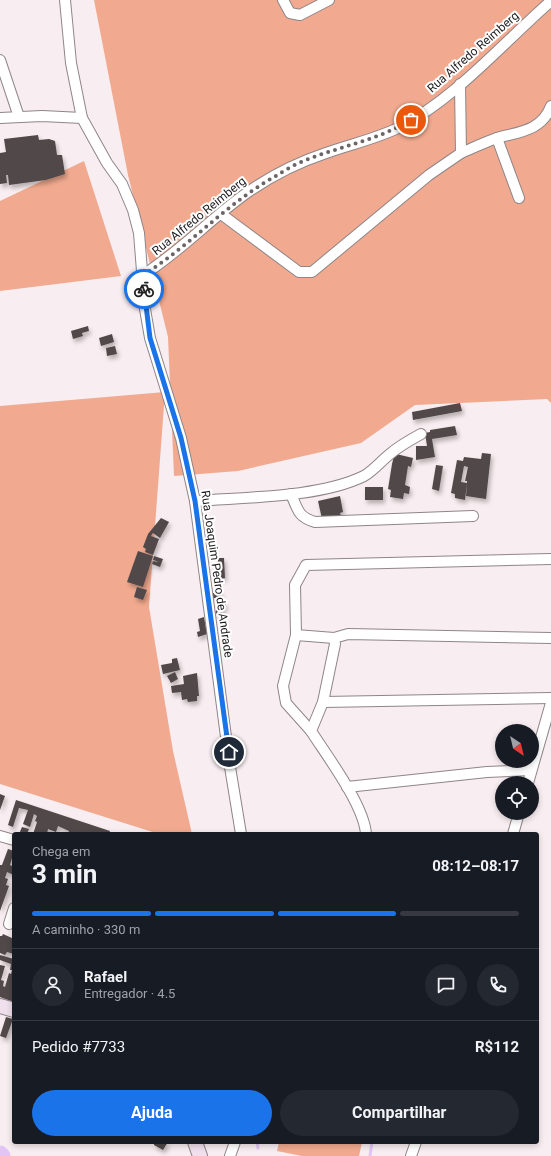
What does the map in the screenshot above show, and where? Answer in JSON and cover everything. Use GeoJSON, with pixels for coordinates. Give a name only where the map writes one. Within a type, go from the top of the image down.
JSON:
{"type":"FeatureCollection","features":[{"type":"Feature","properties":{"kind":"main road"},"geometry":{"type":"LineString","coordinates":[[0,1006],[12,1009]]}},
{"type":"Feature","properties":{"kind":"main road"},"geometry":{"type":"LineString","coordinates":[[196,1144],[200,1156]]}},
{"type":"Feature","properties":{"kind":"street","name":"Rua Joaquim Pedro de Andrade"},"geometry":{"type":"LineString","coordinates":[[65,0],[70,63],[82,118],[107,163],[122,184],[133,210],[138,233],[145,309],[150,338],[181,438],[195,501],[230,766],[241,832]]}},
{"type":"Feature","properties":{"kind":"street"},"geometry":{"type":"LineString","coordinates":[[283,0],[290,13],[300,15],[329,0]]}},
{"type":"Feature","properties":{"kind":"street","name":"Rua Alfredo Reimberg"},"geometry":{"type":"LineString","coordinates":[[143,275],[177,252],[248,192],[304,160],[354,145],[400,127],[422,114],[460,84],[551,1]]}},
{"type":"Feature","properties":{"kind":"street"},"geometry":{"type":"LineString","coordinates":[[0,60],[19,117]]}},
{"type":"Feature","properties":{"kind":"street"},"geometry":{"type":"LineString","coordinates":[[460,84],[461,153]]}},
{"type":"Feature","properties":{"kind":"street"},"geometry":{"type":"LineString","coordinates":[[221,214],[299,272],[312,272],[429,175],[461,153],[497,138],[518,134],[537,126],[549,111],[551,106]]}},
{"type":"Feature","properties":{"kind":"street"},"geometry":{"type":"LineString","coordinates":[[0,118],[82,118]]}},
{"type":"Feature","properties":{"kind":"street"},"geometry":{"type":"LineString","coordinates":[[497,138],[520,198]]}},
{"type":"Feature","properties":{"kind":"street"},"geometry":{"type":"LineString","coordinates":[[195,501],[291,494],[311,491],[364,476],[399,446],[421,434]]}},
{"type":"Feature","properties":{"kind":"street"},"geometry":{"type":"LineString","coordinates":[[291,494],[300,515],[305,519],[315,522],[473,516]]}},
{"type":"Feature","properties":{"kind":"street"},"geometry":{"type":"LineString","coordinates":[[366,832],[365,826],[347,787],[311,731],[286,703],[283,686],[296,635],[295,584],[306,565],[551,559]]}},
{"type":"Feature","properties":{"kind":"street"},"geometry":{"type":"LineString","coordinates":[[296,635],[334,638],[348,634],[551,638]]}},
{"type":"Feature","properties":{"kind":"street"},"geometry":{"type":"LineString","coordinates":[[311,731],[323,702],[335,644],[334,638]]}},
{"type":"Feature","properties":{"kind":"street"},"geometry":{"type":"LineString","coordinates":[[323,702],[551,698]]}},
{"type":"Feature","properties":{"kind":"street"},"geometry":{"type":"LineString","coordinates":[[530,776],[551,703]]}},
{"type":"Feature","properties":{"kind":"street"},"geometry":{"type":"LineString","coordinates":[[347,787],[487,772],[531,770]]}},
{"type":"Feature","properties":{"kind":"street"},"geometry":{"type":"LineString","coordinates":[[514,832],[517,820]]}},
{"type":"Feature","properties":{"kind":"street"},"geometry":{"type":"LineString","coordinates":[[0,836],[12,839]]}},
{"type":"Feature","properties":{"kind":"street"},"geometry":{"type":"LineString","coordinates":[[8,923],[12,913]]}},
{"type":"Feature","properties":{"kind":"street"},"geometry":{"type":"LineString","coordinates":[[230,1156],[234,1144]]}},
{"type":"Feature","properties":{"kind":"street"},"geometry":{"type":"LineString","coordinates":[[411,1156],[415,1144]]}},
{"type":"Feature","properties":{"kind":"shaded area"},"geometry":{"type":"Polygon","coordinates":[[[94,0],[551,0],[551,403],[547,399],[415,405],[361,443],[238,471],[174,476],[168,337],[128,175],[94,0]]]}},
{"type":"Feature","properties":{"kind":"shaded area"},"geometry":{"type":"Polygon","coordinates":[[[84,161],[121,276],[0,291],[0,201],[84,161]]]}},
{"type":"Feature","properties":{"kind":"shaded area"},"geometry":{"type":"Polygon","coordinates":[[[165,392],[149,607],[173,751],[192,832],[153,832],[0,784],[0,406],[165,392]]]}},
{"type":"Feature","properties":{"kind":"shaded area"},"geometry":{"type":"Polygon","coordinates":[[[279,1144],[362,1144],[359,1156],[302,1156],[277,1151],[279,1144]]]}},
{"type":"Feature","properties":{"kind":"building"},"geometry":{"type":"Polygon","coordinates":[[[38,135],[39,140],[49,139],[55,141],[57,155],[62,155],[65,174],[46,180],[9,185],[8,175],[6,175],[7,183],[0,184],[0,153],[6,152],[4,139],[38,135]]]}},
{"type":"Feature","properties":{"kind":"building"},"geometry":{"type":"Polygon","coordinates":[[[88,326],[89,331],[82,333],[83,336],[73,339],[71,331],[88,326]]]}},
{"type":"Feature","properties":{"kind":"building"},"geometry":{"type":"Polygon","coordinates":[[[112,334],[114,342],[101,346],[99,338],[112,334]]]}},
{"type":"Feature","properties":{"kind":"building"},"geometry":{"type":"Polygon","coordinates":[[[115,346],[117,354],[107,356],[106,348],[115,346]]]}},
{"type":"Feature","properties":{"kind":"building"},"geometry":{"type":"Polygon","coordinates":[[[460,403],[462,411],[413,420],[412,412],[460,403]]]}},
{"type":"Feature","properties":{"kind":"building"},"geometry":{"type":"Polygon","coordinates":[[[455,426],[457,435],[432,439],[435,457],[416,460],[416,446],[427,446],[425,433],[430,432],[430,430],[455,426]]]}},
{"type":"Feature","properties":{"kind":"building"},"geometry":{"type":"Polygon","coordinates":[[[482,453],[491,454],[486,499],[466,496],[467,483],[465,500],[455,498],[455,494],[451,493],[457,460],[463,461],[464,457],[481,459],[482,453]],[[464,466],[461,482],[467,483],[467,481],[465,481],[468,467],[464,466]]]}},
{"type":"Feature","properties":{"kind":"building"},"geometry":{"type":"Polygon","coordinates":[[[396,454],[413,458],[411,467],[408,466],[405,485],[410,487],[409,494],[404,493],[403,499],[390,497],[391,490],[388,489],[392,464],[396,454]]]}},
{"type":"Feature","properties":{"kind":"building"},"geometry":{"type":"Polygon","coordinates":[[[436,465],[443,466],[439,491],[432,489],[436,465]]]}},
{"type":"Feature","properties":{"kind":"building"},"geometry":{"type":"Polygon","coordinates":[[[365,487],[383,487],[383,500],[365,500],[365,487]]]}},
{"type":"Feature","properties":{"kind":"building"},"geometry":{"type":"Polygon","coordinates":[[[340,496],[343,512],[340,513],[342,519],[335,520],[335,516],[322,519],[318,501],[340,496]]]}},
{"type":"Feature","properties":{"kind":"building"},"geometry":{"type":"Polygon","coordinates":[[[161,518],[169,522],[160,538],[153,533],[151,536],[159,539],[153,555],[145,552],[146,549],[143,547],[148,534],[161,518]]]}},
{"type":"Feature","properties":{"kind":"building"},"geometry":{"type":"Polygon","coordinates":[[[138,551],[153,556],[143,587],[127,582],[138,551]]]}},
{"type":"Feature","properties":{"kind":"building"},"geometry":{"type":"Polygon","coordinates":[[[154,556],[163,559],[160,567],[152,564],[153,561],[159,562],[153,560],[154,556]]]}},
{"type":"Feature","properties":{"kind":"building"},"geometry":{"type":"Polygon","coordinates":[[[218,558],[224,558],[225,578],[218,579],[218,558]]]}},
{"type":"Feature","properties":{"kind":"building"},"geometry":{"type":"Polygon","coordinates":[[[137,587],[147,590],[143,600],[134,597],[137,587]]]}},
{"type":"Feature","properties":{"kind":"building"},"geometry":{"type":"Polygon","coordinates":[[[217,591],[221,591],[220,598],[212,598],[212,593],[216,593],[217,591]]]}},
{"type":"Feature","properties":{"kind":"building"},"geometry":{"type":"Polygon","coordinates":[[[220,601],[226,604],[220,615],[215,613],[220,601]]]}},
{"type":"Feature","properties":{"kind":"building"},"geometry":{"type":"Polygon","coordinates":[[[204,617],[207,634],[198,637],[197,632],[200,631],[198,619],[204,617]]]}},
{"type":"Feature","properties":{"kind":"building"},"geometry":{"type":"Polygon","coordinates":[[[177,658],[180,670],[163,674],[161,665],[172,663],[172,659],[177,658]]]}},
{"type":"Feature","properties":{"kind":"building"},"geometry":{"type":"Polygon","coordinates":[[[175,672],[178,679],[171,683],[167,676],[175,672]]]}},
{"type":"Feature","properties":{"kind":"building"},"geometry":{"type":"Polygon","coordinates":[[[197,673],[199,696],[197,696],[197,701],[188,702],[187,699],[182,700],[181,692],[172,693],[171,686],[184,684],[183,676],[197,673]]]}},
{"type":"Feature","properties":{"kind":"building"},"geometry":{"type":"Polygon","coordinates":[[[0,794],[5,796],[0,810],[0,794]]]}},
{"type":"Feature","properties":{"kind":"building"},"geometry":{"type":"Polygon","coordinates":[[[16,800],[110,831],[69,832],[58,826],[56,832],[48,829],[47,832],[34,832],[37,822],[35,821],[37,816],[34,814],[30,827],[23,824],[28,810],[19,808],[13,827],[8,825],[16,800]]]}},
{"type":"Feature","properties":{"kind":"building"},"geometry":{"type":"Polygon","coordinates":[[[22,827],[29,829],[28,832],[20,832],[22,827]]]}},
{"type":"Feature","properties":{"kind":"building"},"geometry":{"type":"Polygon","coordinates":[[[8,849],[12,850],[10,865],[12,866],[12,874],[7,872],[5,878],[8,879],[6,885],[9,886],[0,911],[0,865],[2,865],[8,849]]]}},
{"type":"Feature","properties":{"kind":"building"},"geometry":{"type":"Polygon","coordinates":[[[3,934],[12,938],[12,953],[7,952],[5,955],[0,953],[0,936],[3,934]]]}},
{"type":"Feature","properties":{"kind":"building"},"geometry":{"type":"Polygon","coordinates":[[[0,955],[12,958],[12,970],[10,970],[11,964],[0,960],[0,955]]]}},
{"type":"Feature","properties":{"kind":"building"},"geometry":{"type":"Polygon","coordinates":[[[0,965],[5,966],[1,980],[4,981],[3,986],[5,987],[9,973],[11,974],[12,970],[12,1001],[0,997],[0,965]]]}},
{"type":"Feature","properties":{"kind":"building"},"geometry":{"type":"Polygon","coordinates":[[[6,1017],[12,1019],[6,1038],[0,1036],[6,1017]]]}},
{"type":"Feature","properties":{"kind":"building"},"geometry":{"type":"Polygon","coordinates":[[[154,1144],[167,1144],[163,1150],[154,1144]]]}},
{"type":"Feature","properties":{"kind":"waterway"},"geometry":{"type":"LineString","coordinates":[[257,1144],[258,1148]]}},
{"type":"Feature","properties":{"kind":"waterway"},"geometry":{"type":"LineString","coordinates":[[370,1156],[372,1144]]}},
{"type":"Feature","properties":{"kind":"way so far"},"geometry":{"type":"LineString","coordinates":[[144,289],[143,275],[177,252],[248,192],[304,160],[354,145],[400,127],[411,120]]}},
{"type":"Feature","properties":{"kind":"route"},"geometry":{"type":"LineString","coordinates":[[144,289],[145,309],[150,338],[181,438],[195,501],[229,752]]}}]}
